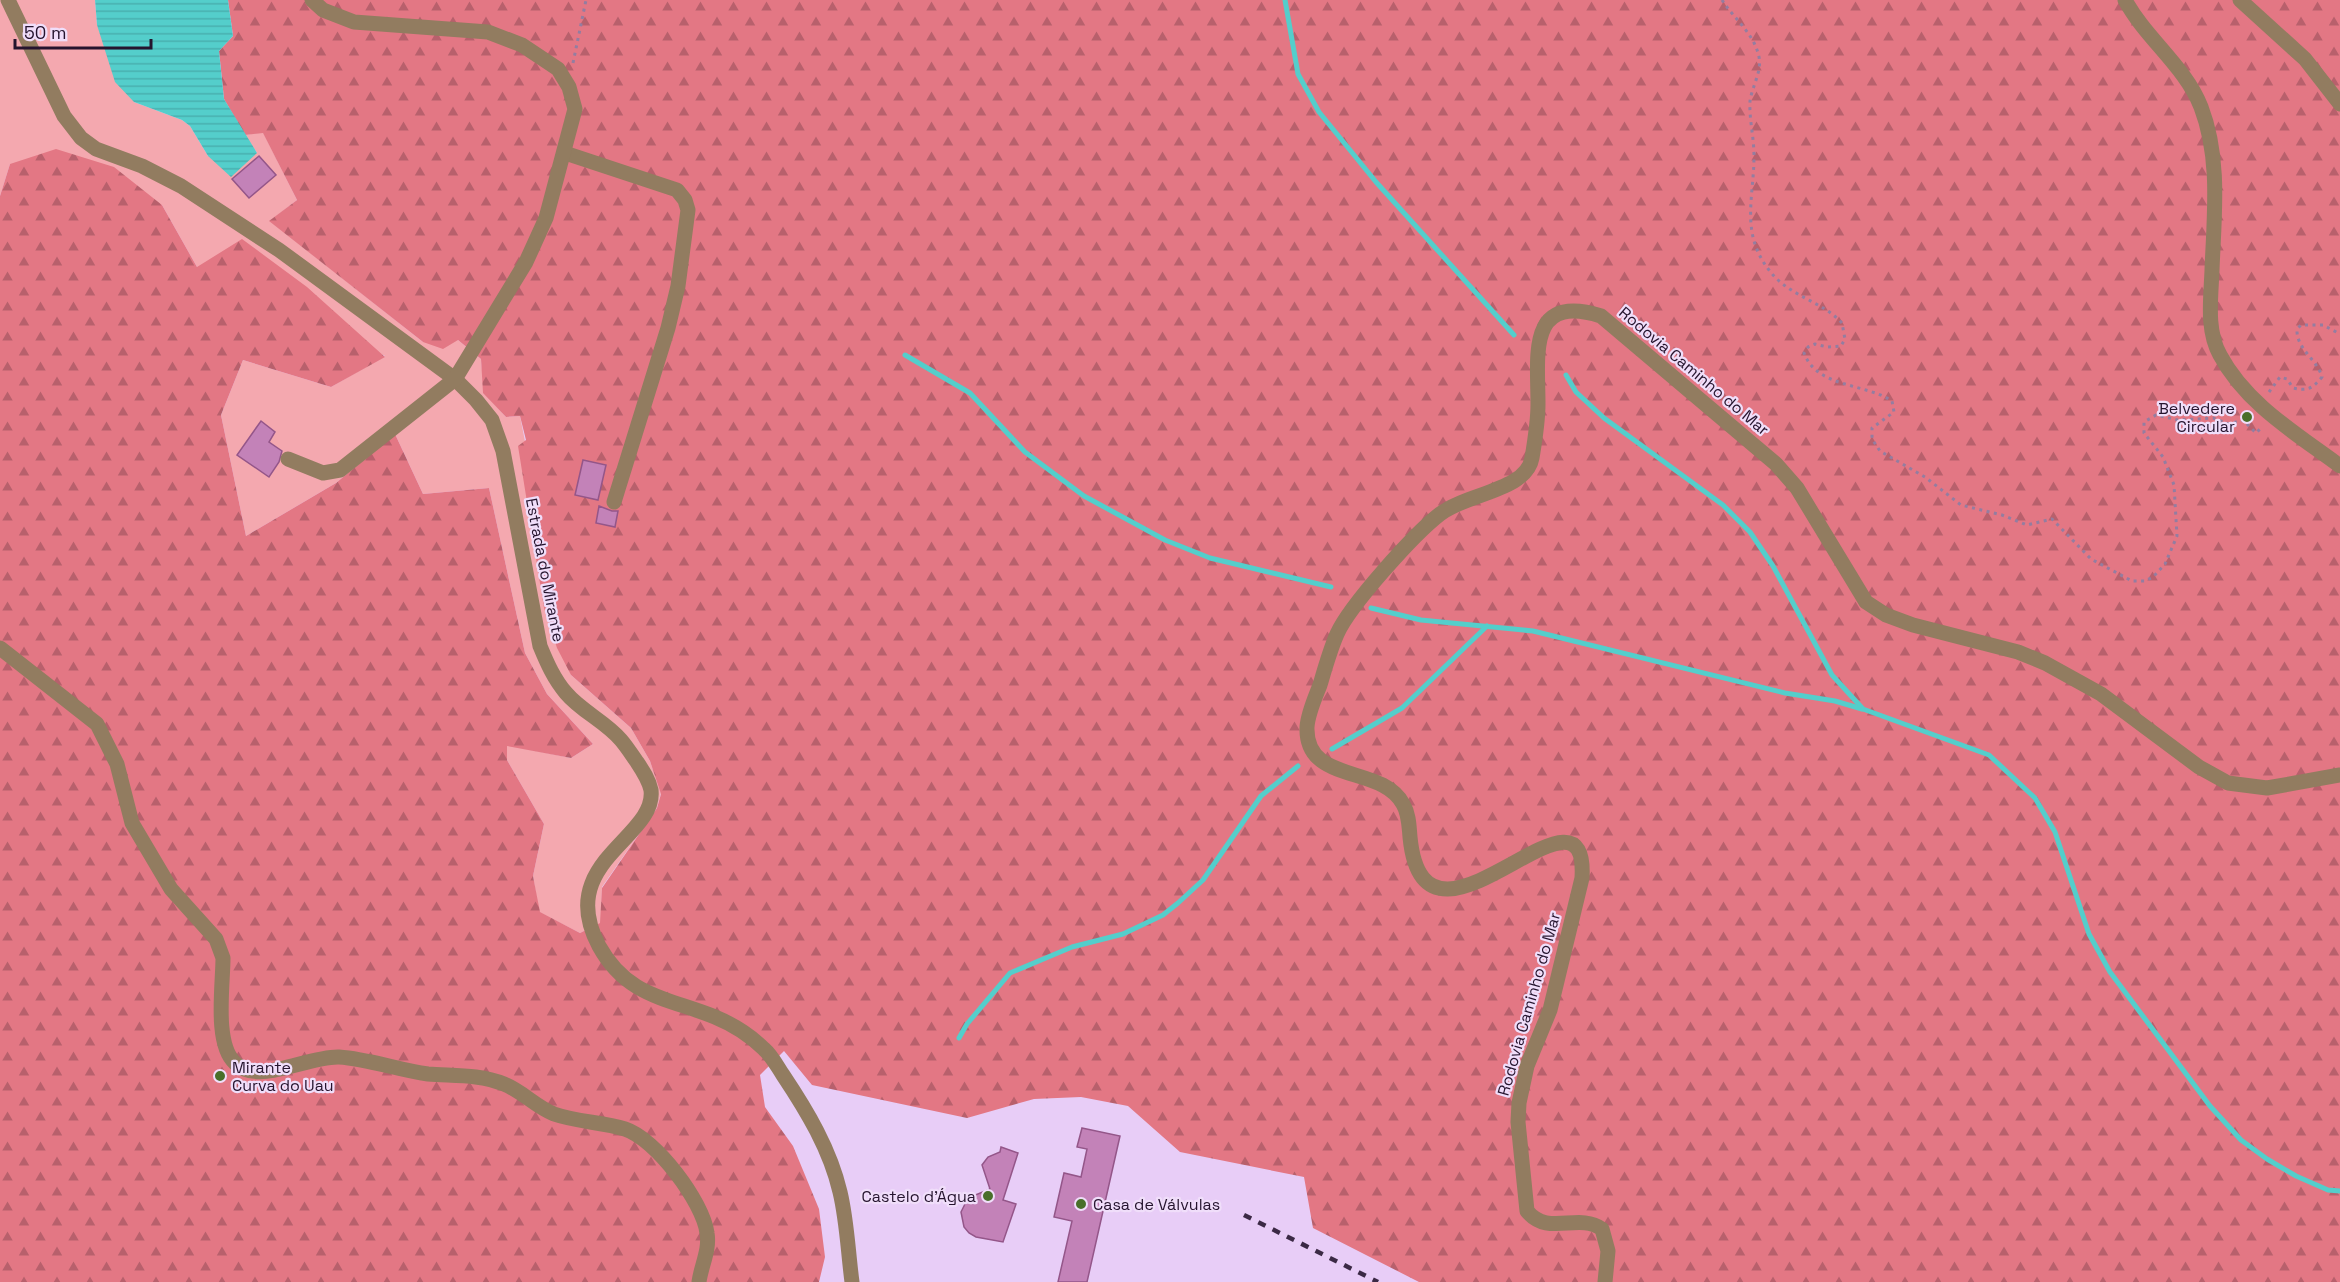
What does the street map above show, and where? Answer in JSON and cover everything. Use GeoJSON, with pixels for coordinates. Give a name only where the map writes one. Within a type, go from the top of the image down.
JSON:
{"type":"FeatureCollection","features":[{"type":"Feature","properties":{"kind":"street","name":"Estrada do Mirante"},"geometry":{"type":"LineString","coordinates":[[8,0],[64,116],[81,138],[96,149],[142,166],[181,186],[279,250],[455,379],[492,420],[503,451],[536,629],[552,674],[567,694],[621,739],[649,783],[651,793],[645,814],[600,866],[592,882],[589,900],[591,923],[599,945],[614,967],[632,986],[655,997],[716,1017],[752,1038],[767,1051],[802,1103],[825,1146],[841,1193],[852,1282]]}},
{"type":"Feature","properties":{"kind":"street"},"geometry":{"type":"LineString","coordinates":[[288,459],[323,473],[340,470],[455,379],[526,262],[546,218],[575,109],[569,87],[558,69],[522,45],[488,32],[354,22],[323,10],[312,0]]}},
{"type":"Feature","properties":{"kind":"street"},"geometry":{"type":"LineString","coordinates":[[2125,0],[2135,17],[2188,81],[2202,108],[2213,152],[2215,189],[2211,300],[2213,336],[2228,368],[2261,406],[2340,466]]}},
{"type":"Feature","properties":{"kind":"street"},"geometry":{"type":"LineString","coordinates":[[2240,0],[2305,59],[2340,104]]}},
{"type":"Feature","properties":{"kind":"street"},"geometry":{"type":"LineString","coordinates":[[565,153],[677,190],[685,200],[688,210],[680,275],[668,328],[614,502]]}},
{"type":"Feature","properties":{"kind":"street","name":"Rodovia Caminho do Mar"},"geometry":{"type":"LineString","coordinates":[[1605,1282],[1608,1251],[1602,1229],[1594,1223],[1585,1222],[1554,1226],[1541,1223],[1527,1211],[1518,1122],[1527,1066],[1550,1010],[1582,878],[1583,860],[1579,848],[1571,843],[1554,844],[1466,886],[1440,890],[1426,884],[1414,865],[1408,819],[1404,805],[1397,794],[1387,786],[1321,762],[1311,749],[1308,739],[1310,713],[1338,633],[1362,596],[1437,516],[1459,502],[1515,483],[1528,470],[1538,416],[1536,357],[1539,336],[1552,317],[1569,310],[1601,316],[1776,464],[1797,488],[1866,602],[1886,615],[1913,625],[2018,652],[2045,663],[2101,694],[2199,767],[2228,783],[2267,788],[2340,775]]}},
{"type":"Feature","properties":{"kind":"street"},"geometry":{"type":"LineString","coordinates":[[0,648],[97,723],[109,744],[132,823],[171,889],[220,945],[223,958],[223,1042],[235,1064],[244,1070],[261,1073],[305,1060],[341,1057],[428,1074],[472,1076],[506,1084],[554,1114],[628,1130],[646,1142],[671,1167],[703,1217],[708,1233],[707,1250],[699,1282]]}},
{"type":"Feature","properties":{"kind":"path"},"geometry":{"type":"LineString","coordinates":[[569,87],[586,0]]}},
{"type":"Feature","properties":{"kind":"path"},"geometry":{"type":"LineString","coordinates":[[1722,0],[1744,26],[1760,57],[1750,115],[1754,158],[1749,217],[1756,247],[1769,271],[1791,291],[1827,310],[1842,323],[1845,339],[1841,346],[1827,347],[1815,344],[1806,349],[1804,353],[1812,366],[1828,378],[1869,388],[1892,401],[1894,412],[1872,428],[1872,439],[1880,451],[1925,477],[1961,505],[2002,514],[2026,525],[2052,519],[2091,559],[2132,581],[2145,581],[2165,564],[2172,552],[2177,520],[2170,470],[2144,433],[2143,426],[2147,418],[2156,415],[2178,420],[2213,418],[2229,424],[2243,420],[2256,433]]}},
{"type":"Feature","properties":{"kind":"path"},"geometry":{"type":"LineString","coordinates":[[2261,406],[2280,377],[2287,379],[2293,388],[2305,390],[2313,388],[2322,377],[2319,368],[2297,338],[2297,329],[2301,325],[2323,325],[2340,334]]}},
{"type":"Feature","properties":{"kind":"shaded area"},"geometry":{"type":"Polygon","coordinates":[[[0,0],[95,0],[97,25],[134,102],[182,120],[190,126],[208,156],[257,153],[245,135],[263,132],[297,200],[270,221],[423,342],[458,340],[481,359],[484,393],[506,417],[520,416],[571,675],[631,728],[650,761],[661,793],[657,808],[602,887],[601,923],[580,933],[539,912],[533,876],[544,824],[507,760],[507,745],[571,758],[593,744],[547,694],[525,653],[489,488],[423,494],[395,434],[336,483],[246,536],[221,415],[243,360],[331,387],[385,356],[197,267],[162,205],[10,164],[0,196],[0,0]]]}},
{"type":"Feature","properties":{"kind":"shaded area"},"geometry":{"type":"Polygon","coordinates":[[[95,0],[228,0],[233,36],[219,51],[224,99],[257,153],[231,177],[208,156],[190,126],[182,120],[134,102],[115,82],[97,25],[95,0]]]}},
{"type":"Feature","properties":{"kind":"green space"},"geometry":{"type":"Polygon","coordinates":[[[228,0],[2340,0],[2340,1282],[1419,1282],[1313,1228],[1304,1177],[1180,1152],[1128,1106],[1081,1097],[1034,1099],[967,1118],[812,1085],[784,1051],[760,1075],[765,1107],[793,1146],[819,1209],[825,1257],[819,1282],[0,1282],[0,196],[10,164],[56,149],[114,167],[162,205],[197,267],[242,239],[307,287],[385,357],[331,387],[243,360],[221,415],[246,536],[336,483],[395,434],[423,494],[489,488],[525,653],[547,694],[593,744],[571,758],[507,746],[507,760],[544,824],[533,876],[540,912],[580,933],[600,923],[602,888],[657,808],[661,794],[650,761],[631,728],[571,675],[557,648],[544,608],[518,446],[526,440],[520,416],[506,417],[483,393],[481,359],[458,340],[443,349],[423,342],[269,221],[297,200],[263,133],[245,135],[224,99],[219,51],[233,36],[228,0]]]}},
{"type":"Feature","properties":{"kind":"building"},"geometry":{"type":"Polygon","coordinates":[[[259,156],[276,175],[249,198],[232,179],[259,156]]]}},
{"type":"Feature","properties":{"kind":"building"},"geometry":{"type":"Polygon","coordinates":[[[261,421],[275,432],[269,442],[282,451],[279,462],[269,477],[237,455],[261,421]]]}},
{"type":"Feature","properties":{"kind":"building"},"geometry":{"type":"Polygon","coordinates":[[[583,460],[606,465],[598,500],[575,495],[583,460]]]}},
{"type":"Feature","properties":{"kind":"building"},"geometry":{"type":"Polygon","coordinates":[[[599,506],[618,511],[615,527],[596,523],[599,506]]]}},
{"type":"Feature","properties":{"kind":"building","name":"Casa de Válvulas"},"geometry":{"type":"Polygon","coordinates":[[[1082,1128],[1120,1136],[1087,1282],[1058,1282],[1072,1221],[1054,1217],[1064,1173],[1081,1177],[1087,1149],[1077,1147],[1082,1128]]]}},
{"type":"Feature","properties":{"kind":"building","name":"Castelo d’Água"},"geometry":{"type":"Polygon","coordinates":[[[1001,1147],[1018,1153],[1003,1200],[1016,1204],[1003,1242],[976,1237],[969,1233],[964,1227],[961,1212],[968,1198],[990,1189],[982,1165],[988,1157],[1000,1152],[1001,1147]]]}},
{"type":"Feature","properties":{"kind":"waterway"},"geometry":{"type":"LineString","coordinates":[[1285,0],[1298,74],[1319,112],[1376,182],[1514,335]]}},
{"type":"Feature","properties":{"kind":"waterway"},"geometry":{"type":"LineString","coordinates":[[905,355],[970,393],[1025,452],[1084,496],[1165,540],[1210,558],[1331,587]]}},
{"type":"Feature","properties":{"kind":"waterway"},"geometry":{"type":"LineString","coordinates":[[1566,375],[1576,392],[1604,418],[1723,505],[1750,532],[1773,566],[1832,675],[1863,709],[1989,755],[2035,798],[2055,832],[2089,934],[2110,972],[2210,1106],[2241,1140],[2267,1159],[2296,1176],[2328,1190],[2340,1191]]}},
{"type":"Feature","properties":{"kind":"waterway"},"geometry":{"type":"LineString","coordinates":[[1371,608],[1421,620],[1533,631],[1785,693],[1835,701],[1862,709]]}},
{"type":"Feature","properties":{"kind":"waterway"},"geometry":{"type":"LineString","coordinates":[[1332,749],[1402,708],[1487,626]]}},
{"type":"Feature","properties":{"kind":"waterway"},"geometry":{"type":"LineString","coordinates":[[959,1038],[967,1024],[1010,973],[1072,947],[1123,934],[1163,915],[1178,903],[1203,880],[1261,796],[1298,766]]}},
{"type":"Feature","properties":{"kind":"railway"},"geometry":{"type":"LineString","coordinates":[[1244,1215],[1378,1282]]}},
{"type":"Feature","properties":{"kind":"place","name":"Belvedere Circular"},"geometry":{"type":"Point","coordinates":[2247,417]}},
{"type":"Feature","properties":{"kind":"place","name":"Mirante Curva do Uau"},"geometry":{"type":"Point","coordinates":[220,1076]}},
{"type":"Feature","properties":{"kind":"place","name":"Castelo d’Água"},"geometry":{"type":"Point","coordinates":[988,1196]}},
{"type":"Feature","properties":{"kind":"place","name":"Casa de Válvulas"},"geometry":{"type":"Point","coordinates":[1081,1204]}}]}
